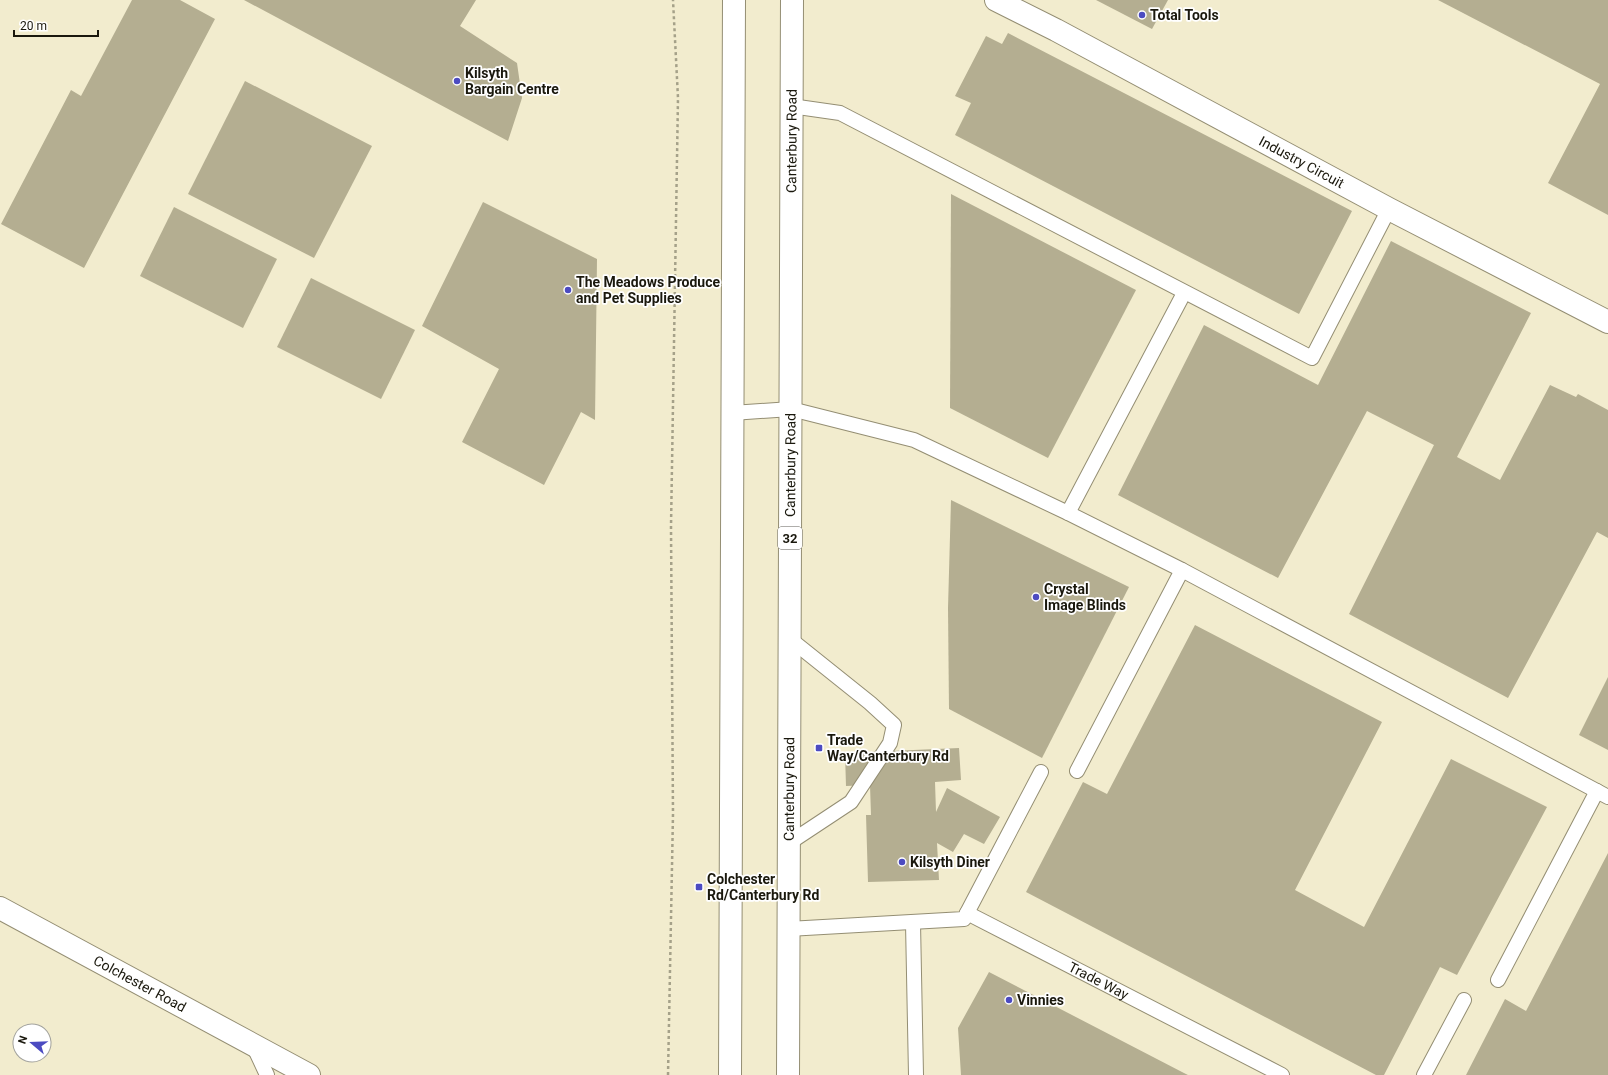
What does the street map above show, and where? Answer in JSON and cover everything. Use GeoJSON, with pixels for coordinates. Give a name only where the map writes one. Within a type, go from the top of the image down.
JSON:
{"type":"FeatureCollection","features":[{"type":"Feature","properties":{"kind":"main road"},"geometry":{"type":"LineString","coordinates":[[730,1075],[734,0]]}},
{"type":"Feature","properties":{"kind":"main road","name":"Canterbury Road"},"geometry":{"type":"LineString","coordinates":[[788,1075],[792,0]]}},
{"type":"Feature","properties":{"kind":"main road","name":"Industry Circuit"},"geometry":{"type":"LineString","coordinates":[[996,0],[1056,30],[1389,209],[1608,322]]}},
{"type":"Feature","properties":{"kind":"main road","name":"Colchester Road"},"geometry":{"type":"LineString","coordinates":[[0,908],[252,1044],[273,1067],[299,1075]]}},
{"type":"Feature","properties":{"kind":"main road","name":"Colchester Road"},"geometry":{"type":"LineString","coordinates":[[273,1067],[309,1075]]}},
{"type":"Feature","properties":{"kind":"lane"},"geometry":{"type":"LineString","coordinates":[[791,106],[840,113],[1312,358],[1389,209]]}},
{"type":"Feature","properties":{"kind":"lane"},"geometry":{"type":"LineString","coordinates":[[1068,513],[1184,292]]}},
{"type":"Feature","properties":{"kind":"lane"},"geometry":{"type":"LineString","coordinates":[[732,413],[791,409],[914,440],[1068,513],[1182,570],[1603,794],[1498,980]]}},
{"type":"Feature","properties":{"kind":"lane"},"geometry":{"type":"LineString","coordinates":[[1077,771],[1182,570]]}},
{"type":"Feature","properties":{"kind":"lane"},"geometry":{"type":"LineString","coordinates":[[789,843],[851,802],[890,744],[894,725],[870,703],[790,639]]}},
{"type":"Feature","properties":{"kind":"lane"},"geometry":{"type":"LineString","coordinates":[[788,929],[964,919],[1041,772]]}},
{"type":"Feature","properties":{"kind":"lane","name":"Trade Way"},"geometry":{"type":"LineString","coordinates":[[967,913],[1282,1075]]}},
{"type":"Feature","properties":{"kind":"lane"},"geometry":{"type":"LineString","coordinates":[[912,923],[916,1075]]}},
{"type":"Feature","properties":{"kind":"lane"},"geometry":{"type":"LineString","coordinates":[[1424,1075],[1464,1000]]}},
{"type":"Feature","properties":{"kind":"path"},"geometry":{"type":"LineString","coordinates":[[668,1075],[673,814],[672,527],[678,106],[673,0]]}},
{"type":"Feature","properties":{"kind":"building"},"geometry":{"type":"Polygon","coordinates":[[[132,0],[180,0],[215,19],[84,268],[1,224],[71,90],[81,96],[132,0]]]}},
{"type":"Feature","properties":{"kind":"building","name":"Kilsyth Bargain Centre"},"geometry":{"type":"Polygon","coordinates":[[[244,0],[476,0],[460,26],[517,63],[522,98],[508,141],[244,0]]]}},
{"type":"Feature","properties":{"kind":"building","name":"Total Tools"},"geometry":{"type":"Polygon","coordinates":[[[1096,0],[1168,0],[1152,29],[1096,0]]]}},
{"type":"Feature","properties":{"kind":"building"},"geometry":{"type":"Polygon","coordinates":[[[1438,0],[1608,0],[1608,215],[1548,183],[1600,84],[1438,0]]]}},
{"type":"Feature","properties":{"kind":"building"},"geometry":{"type":"Polygon","coordinates":[[[1008,33],[1352,211],[1299,314],[955,135],[971,103],[955,96],[986,36],[1002,44],[1008,33]]]}},
{"type":"Feature","properties":{"kind":"building"},"geometry":{"type":"Polygon","coordinates":[[[245,81],[372,146],[314,258],[188,194],[245,81]]]}},
{"type":"Feature","properties":{"kind":"building"},"geometry":{"type":"Polygon","coordinates":[[[951,194],[1136,290],[1048,458],[950,408],[951,194]]]}},
{"type":"Feature","properties":{"kind":"building"},"geometry":{"type":"Polygon","coordinates":[[[483,202],[597,259],[595,420],[581,412],[544,485],[462,442],[499,369],[422,326],[483,202]]]}},
{"type":"Feature","properties":{"kind":"building"},"geometry":{"type":"Polygon","coordinates":[[[174,207],[277,259],[243,328],[140,276],[174,207]]]}},
{"type":"Feature","properties":{"kind":"building"},"geometry":{"type":"Polygon","coordinates":[[[1391,241],[1531,313],[1457,457],[1500,480],[1550,385],[1576,397],[1578,394],[1608,410],[1608,538],[1597,532],[1508,698],[1349,614],[1434,445],[1367,411],[1278,578],[1118,495],[1204,325],[1318,385],[1391,241]]]}},
{"type":"Feature","properties":{"kind":"building"},"geometry":{"type":"Polygon","coordinates":[[[311,278],[415,330],[381,399],[277,347],[311,278]]]}},
{"type":"Feature","properties":{"kind":"building","name":"Crystal Image Blinds"},"geometry":{"type":"Polygon","coordinates":[[[951,500],[1129,587],[1042,758],[949,709],[948,608],[951,500]]]}},
{"type":"Feature","properties":{"kind":"building"},"geometry":{"type":"Polygon","coordinates":[[[1195,625],[1382,722],[1295,890],[1364,927],[1451,759],[1547,807],[1457,975],[1440,967],[1384,1075],[1376,1075],[1026,892],[1083,782],[1107,794],[1195,625]]]}},
{"type":"Feature","properties":{"kind":"building"},"geometry":{"type":"Polygon","coordinates":[[[1608,677],[1608,750],[1579,735],[1608,677]]]}},
{"type":"Feature","properties":{"kind":"building"},"geometry":{"type":"Polygon","coordinates":[[[959,748],[961,780],[935,782],[936,812],[947,788],[1000,817],[984,844],[964,834],[953,852],[937,843],[939,880],[868,882],[866,815],[871,815],[870,785],[846,786],[845,753],[959,748]]]}},
{"type":"Feature","properties":{"kind":"building"},"geometry":{"type":"Polygon","coordinates":[[[1608,853],[1608,1075],[1466,1075],[1505,999],[1526,1011],[1608,853]]]}},
{"type":"Feature","properties":{"kind":"building","name":"Vinnies"},"geometry":{"type":"Polygon","coordinates":[[[989,972],[1188,1075],[961,1075],[958,1028],[989,972]]]}},
{"type":"Feature","properties":{"kind":"place","name":"Total Tools"},"geometry":{"type":"Point","coordinates":[1142,15]}},
{"type":"Feature","properties":{"kind":"place","name":"Kilsyth Bargain Centre"},"geometry":{"type":"Point","coordinates":[457,81]}},
{"type":"Feature","properties":{"kind":"place","name":"The Meadows Produce and Pet Supplies"},"geometry":{"type":"Point","coordinates":[568,290]}},
{"type":"Feature","properties":{"kind":"place","name":"Crystal Image Blinds"},"geometry":{"type":"Point","coordinates":[1036,597]}},
{"type":"Feature","properties":{"kind":"place","name":"Trade Way/Canterbury Rd"},"geometry":{"type":"Point","coordinates":[819,748]}},
{"type":"Feature","properties":{"kind":"place","name":"Kilsyth Diner"},"geometry":{"type":"Point","coordinates":[902,862]}},
{"type":"Feature","properties":{"kind":"place","name":"Colchester Rd/Canterbury Rd"},"geometry":{"type":"Point","coordinates":[699,887]}},
{"type":"Feature","properties":{"kind":"place","name":"Vinnies"},"geometry":{"type":"Point","coordinates":[1009,1000]}}]}
